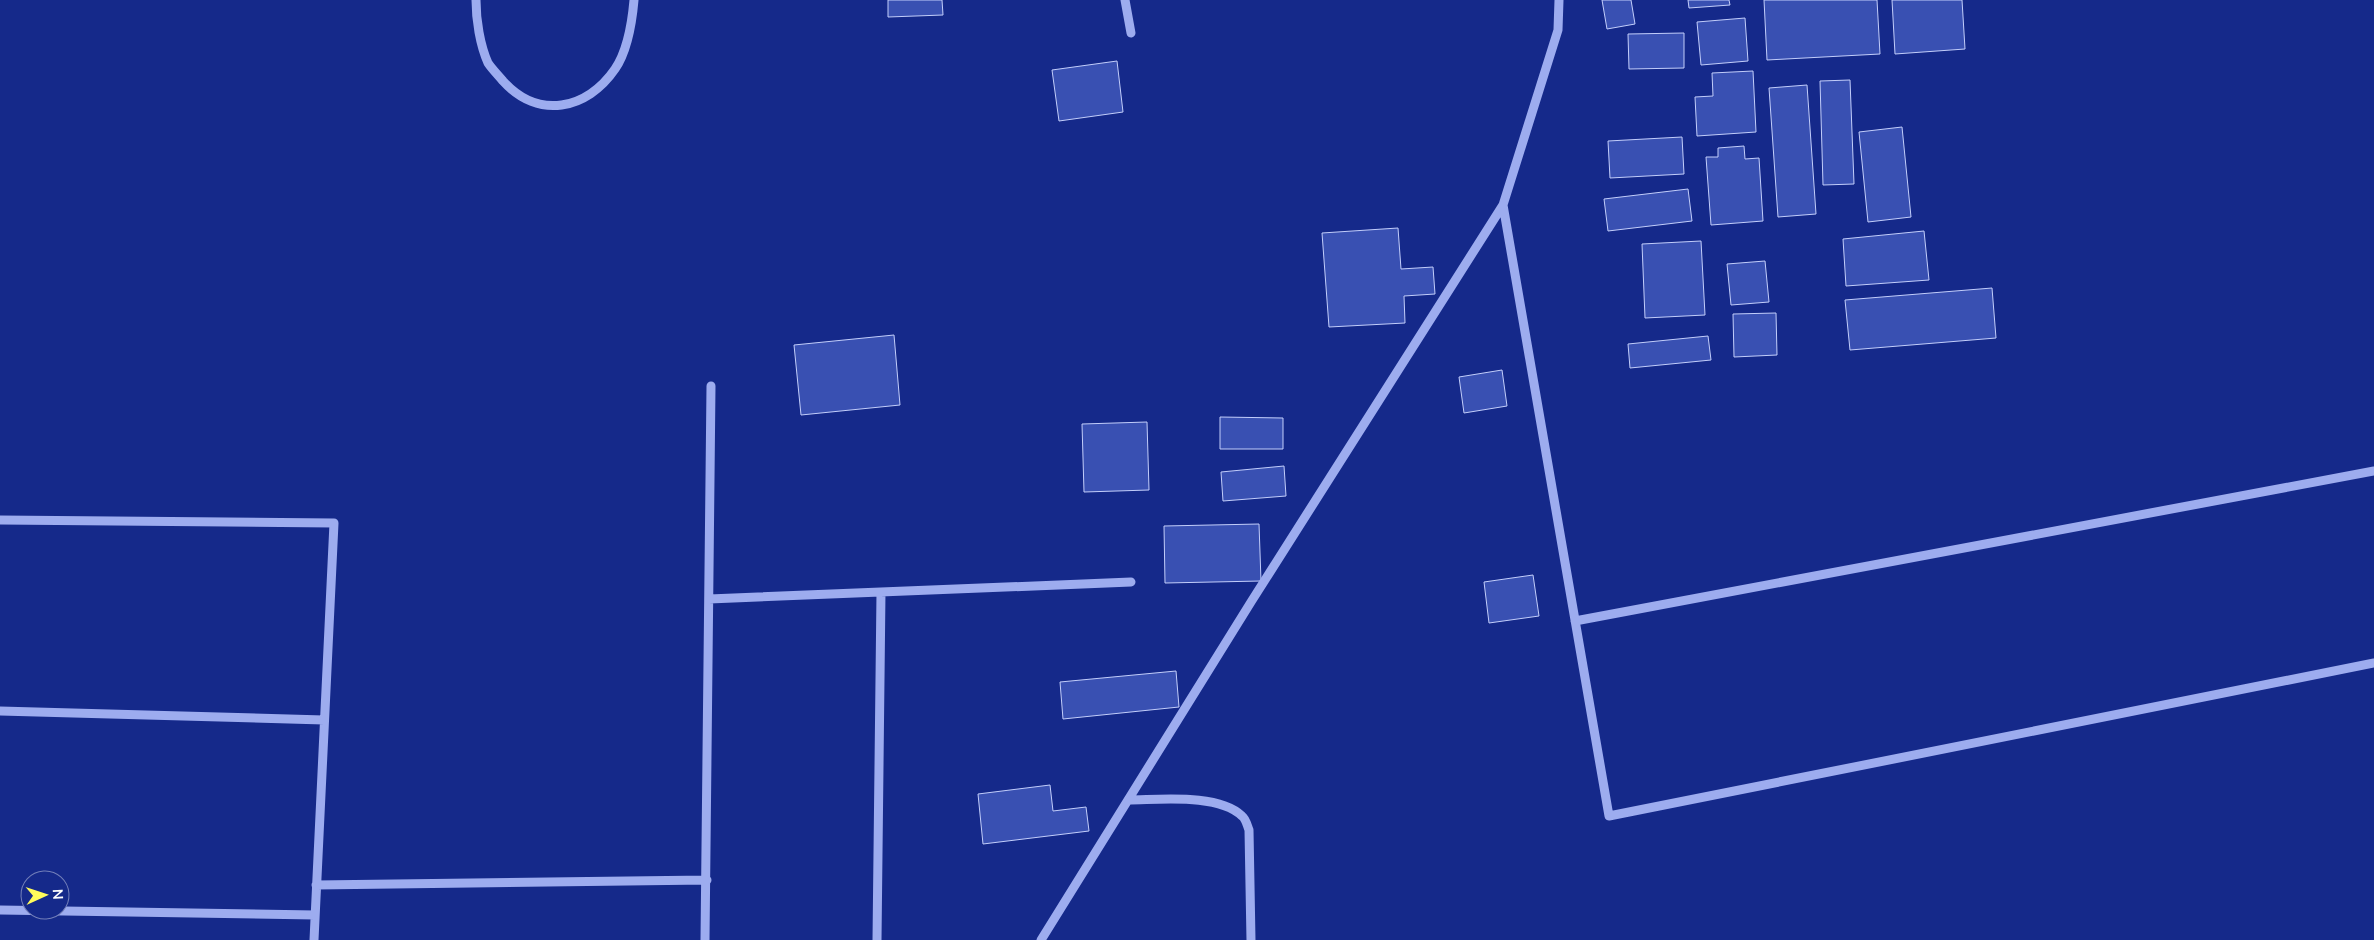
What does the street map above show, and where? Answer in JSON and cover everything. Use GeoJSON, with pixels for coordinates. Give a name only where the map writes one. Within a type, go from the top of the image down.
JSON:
{"type":"FeatureCollection","features":[{"type":"Feature","properties":{"kind":"street"},"geometry":{"type":"LineString","coordinates":[[476,0],[482,41],[489,64],[519,96],[539,104],[559,106],[574,104],[588,97],[603,84],[616,68],[626,43],[634,0]]}},
{"type":"Feature","properties":{"kind":"street"},"geometry":{"type":"LineString","coordinates":[[1126,0],[1131,33]]}},
{"type":"Feature","properties":{"kind":"street"},"geometry":{"type":"LineString","coordinates":[[1040,940],[1503,205],[1558,30],[1559,0]]}},
{"type":"Feature","properties":{"kind":"street"},"geometry":{"type":"LineString","coordinates":[[1503,205],[1609,816],[2374,663]]}},
{"type":"Feature","properties":{"kind":"street"},"geometry":{"type":"LineString","coordinates":[[705,940],[711,386]]}},
{"type":"Feature","properties":{"kind":"street"},"geometry":{"type":"LineString","coordinates":[[1575,620],[2374,471]]}},
{"type":"Feature","properties":{"kind":"street"},"geometry":{"type":"LineString","coordinates":[[0,520],[334,523],[314,940]]}},
{"type":"Feature","properties":{"kind":"street"},"geometry":{"type":"LineString","coordinates":[[709,599],[1131,582]]}},
{"type":"Feature","properties":{"kind":"street"},"geometry":{"type":"LineString","coordinates":[[877,940],[881,592]]}},
{"type":"Feature","properties":{"kind":"street"},"geometry":{"type":"LineString","coordinates":[[0,711],[324,720]]}},
{"type":"Feature","properties":{"kind":"street"},"geometry":{"type":"LineString","coordinates":[[1128,800],[1218,803],[1244,817],[1249,830],[1251,940]]}},
{"type":"Feature","properties":{"kind":"street"},"geometry":{"type":"LineString","coordinates":[[316,885],[707,880]]}},
{"type":"Feature","properties":{"kind":"street"},"geometry":{"type":"LineString","coordinates":[[0,910],[315,915]]}},
{"type":"Feature","properties":{"kind":"building"},"geometry":{"type":"Polygon","coordinates":[[[888,0],[942,0],[943,15],[888,17],[888,0]]]}},
{"type":"Feature","properties":{"kind":"building"},"geometry":{"type":"Polygon","coordinates":[[[1602,0],[1631,0],[1635,24],[1607,29],[1602,0]]]}},
{"type":"Feature","properties":{"kind":"building"},"geometry":{"type":"Polygon","coordinates":[[[1688,0],[1729,0],[1730,5],[1689,8],[1688,0]]]}},
{"type":"Feature","properties":{"kind":"building"},"geometry":{"type":"Polygon","coordinates":[[[1764,0],[1877,0],[1880,54],[1767,60],[1764,0]]]}},
{"type":"Feature","properties":{"kind":"building"},"geometry":{"type":"Polygon","coordinates":[[[1892,0],[1962,0],[1965,49],[1895,54],[1892,0]]]}},
{"type":"Feature","properties":{"kind":"building"},"geometry":{"type":"Polygon","coordinates":[[[1745,18],[1748,61],[1701,65],[1697,22],[1745,18]]]}},
{"type":"Feature","properties":{"kind":"building"},"geometry":{"type":"Polygon","coordinates":[[[1684,33],[1684,68],[1629,69],[1628,34],[1684,33]]]}},
{"type":"Feature","properties":{"kind":"building"},"geometry":{"type":"Polygon","coordinates":[[[1117,61],[1123,112],[1059,121],[1052,70],[1117,61]]]}},
{"type":"Feature","properties":{"kind":"building"},"geometry":{"type":"Polygon","coordinates":[[[1753,71],[1756,132],[1697,136],[1695,97],[1713,96],[1712,73],[1753,71]]]}},
{"type":"Feature","properties":{"kind":"building"},"geometry":{"type":"Polygon","coordinates":[[[1850,80],[1854,184],[1823,185],[1820,81],[1850,80]]]}},
{"type":"Feature","properties":{"kind":"building"},"geometry":{"type":"Polygon","coordinates":[[[1807,85],[1816,214],[1778,217],[1769,88],[1807,85]]]}},
{"type":"Feature","properties":{"kind":"building"},"geometry":{"type":"Polygon","coordinates":[[[1902,127],[1911,217],[1868,222],[1859,132],[1902,127]]]}},
{"type":"Feature","properties":{"kind":"building"},"geometry":{"type":"Polygon","coordinates":[[[1682,137],[1684,174],[1610,178],[1608,141],[1682,137]]]}},
{"type":"Feature","properties":{"kind":"building"},"geometry":{"type":"Polygon","coordinates":[[[1744,146],[1745,159],[1759,158],[1763,221],[1711,225],[1706,157],[1718,157],[1718,148],[1744,146]]]}},
{"type":"Feature","properties":{"kind":"building"},"geometry":{"type":"Polygon","coordinates":[[[1688,189],[1692,221],[1608,231],[1604,199],[1688,189]]]}},
{"type":"Feature","properties":{"kind":"building"},"geometry":{"type":"Polygon","coordinates":[[[1398,228],[1401,269],[1433,267],[1435,294],[1404,296],[1405,323],[1329,327],[1322,233],[1398,228]]]}},
{"type":"Feature","properties":{"kind":"building"},"geometry":{"type":"Polygon","coordinates":[[[1924,231],[1929,280],[1846,286],[1843,239],[1924,231]]]}},
{"type":"Feature","properties":{"kind":"building"},"geometry":{"type":"Polygon","coordinates":[[[1701,241],[1705,315],[1645,318],[1642,244],[1701,241]]]}},
{"type":"Feature","properties":{"kind":"building"},"geometry":{"type":"Polygon","coordinates":[[[1765,261],[1769,302],[1731,305],[1727,264],[1765,261]]]}},
{"type":"Feature","properties":{"kind":"building"},"geometry":{"type":"Polygon","coordinates":[[[1992,288],[1996,338],[1850,350],[1845,300],[1992,288]]]}},
{"type":"Feature","properties":{"kind":"building"},"geometry":{"type":"Polygon","coordinates":[[[1776,313],[1777,355],[1734,357],[1733,314],[1776,313]]]}},
{"type":"Feature","properties":{"kind":"building"},"geometry":{"type":"Polygon","coordinates":[[[894,335],[900,405],[801,415],[794,345],[894,335]]]}},
{"type":"Feature","properties":{"kind":"building"},"geometry":{"type":"Polygon","coordinates":[[[1708,336],[1711,360],[1630,368],[1628,344],[1708,336]]]}},
{"type":"Feature","properties":{"kind":"building"},"geometry":{"type":"Polygon","coordinates":[[[1502,370],[1507,406],[1464,413],[1459,377],[1502,370]]]}},
{"type":"Feature","properties":{"kind":"building"},"geometry":{"type":"Polygon","coordinates":[[[1220,417],[1283,418],[1283,449],[1220,449],[1220,417]]]}},
{"type":"Feature","properties":{"kind":"building"},"geometry":{"type":"Polygon","coordinates":[[[1147,422],[1149,490],[1084,492],[1082,424],[1147,422]]]}},
{"type":"Feature","properties":{"kind":"building"},"geometry":{"type":"Polygon","coordinates":[[[1284,466],[1286,496],[1223,501],[1221,472],[1284,466]]]}},
{"type":"Feature","properties":{"kind":"building"},"geometry":{"type":"Polygon","coordinates":[[[1259,524],[1261,581],[1165,583],[1164,526],[1259,524]]]}},
{"type":"Feature","properties":{"kind":"building"},"geometry":{"type":"Polygon","coordinates":[[[1533,575],[1539,616],[1489,623],[1484,582],[1533,575]]]}},
{"type":"Feature","properties":{"kind":"building"},"geometry":{"type":"Polygon","coordinates":[[[1176,671],[1179,707],[1063,719],[1060,682],[1176,671]]]}},
{"type":"Feature","properties":{"kind":"building"},"geometry":{"type":"Polygon","coordinates":[[[1050,785],[1053,811],[1086,807],[1089,831],[983,844],[978,794],[1050,785]]]}}]}
